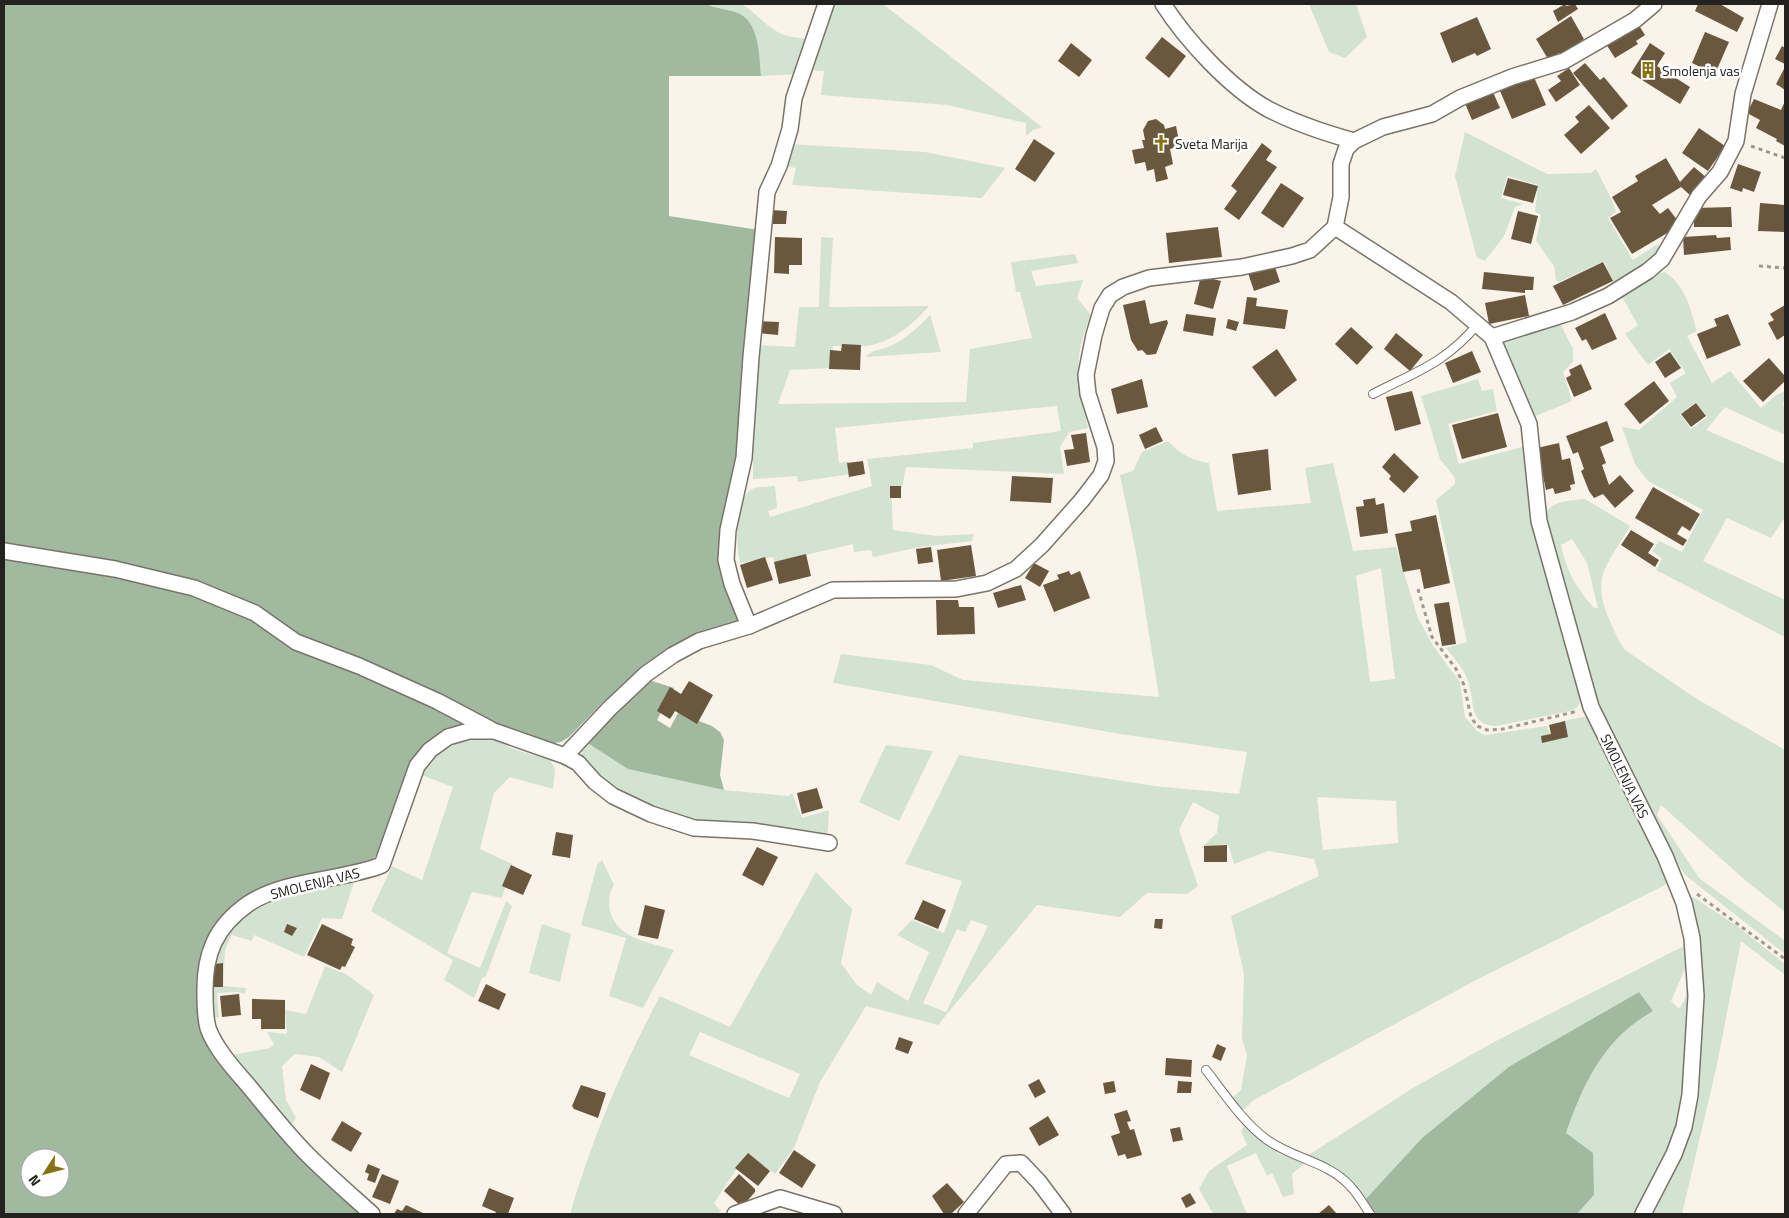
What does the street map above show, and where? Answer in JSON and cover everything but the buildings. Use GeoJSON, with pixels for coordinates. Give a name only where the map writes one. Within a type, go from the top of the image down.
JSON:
{"type":"FeatureCollection","features":[{"type":"Feature","properties":{"kind":"street"},"geometry":{"type":"LineString","coordinates":[[749,626],[732,584],[726,560],[728,530],[744,458],[767,192],[779,166],[790,129],[794,98],[826,4]]}},
{"type":"Feature","properties":{"kind":"street"},"geometry":{"type":"LineString","coordinates":[[1164,4],[1177,26],[1206,57],[1236,85],[1267,108],[1321,132],[1354,141]]}},
{"type":"Feature","properties":{"kind":"street"},"geometry":{"type":"LineString","coordinates":[[566,756],[626,692],[673,655],[699,641],[749,626],[833,590],[956,589],[987,583],[1016,569],[1042,545],[1082,500],[1101,474],[1106,461],[1105,447],[1088,394],[1086,375],[1094,335],[1102,308],[1110,295],[1123,286],[1150,278],[1242,267],[1310,250],[1335,227],[1341,197],[1342,164],[1346,149],[1354,141],[1383,127],[1432,114],[1460,98],[1512,77],[1564,61],[1635,20],[1654,4]]}},
{"type":"Feature","properties":{"kind":"street"},"geometry":{"type":"LineString","coordinates":[[1492,337],[1572,312],[1608,296],[1665,260],[1699,196],[1720,172],[1736,141],[1743,94],[1770,4]]}},
{"type":"Feature","properties":{"kind":"street","name":"SMOLENJA VAS"},"geometry":{"type":"LineString","coordinates":[[1335,227],[1451,302],[1492,337],[1529,424],[1539,521],[1591,707],[1665,856],[1684,903],[1692,938],[1696,996],[1690,1095],[1684,1127],[1674,1154],[1643,1214]]}},
{"type":"Feature","properties":{"kind":"street"},"geometry":{"type":"LineString","coordinates":[[4,551],[115,569],[194,588],[255,613],[296,642],[394,682],[494,731]]}},
{"type":"Feature","properties":{"kind":"street","name":"SMOLENJA VAS"},"geometry":{"type":"LineString","coordinates":[[372,1214],[308,1155],[233,1066],[216,1042],[208,1028],[204,976],[212,942],[228,922],[248,904],[266,895],[316,880],[362,873],[382,865],[417,766],[430,750],[448,737],[462,733],[494,731],[566,756],[578,763],[595,782],[613,796],[651,814],[694,828],[754,831],[829,843]]}},
{"type":"Feature","properties":{"kind":"street"},"geometry":{"type":"LineString","coordinates":[[966,1214],[1006,1164],[1021,1162],[1063,1214]]}},
{"type":"Feature","properties":{"kind":"street"},"geometry":{"type":"LineString","coordinates":[[735,1214],[780,1198],[834,1214]]}},
{"type":"Feature","properties":{"kind":"lane"},"geometry":{"type":"LineString","coordinates":[[1373,394],[1438,362],[1466,338],[1478,324]]}},
{"type":"Feature","properties":{"kind":"lane"},"geometry":{"type":"LineString","coordinates":[[1206,1070],[1265,1139],[1284,1151],[1338,1176],[1350,1185],[1370,1214]]}},
{"type":"Feature","properties":{"kind":"path"},"geometry":{"type":"LineString","coordinates":[[1736,141],[1785,158]]}},
{"type":"Feature","properties":{"kind":"path"},"geometry":{"type":"LineString","coordinates":[[1759,266],[1785,268]]}},
{"type":"Feature","properties":{"kind":"path"},"geometry":{"type":"LineString","coordinates":[[1418,588],[1432,637],[1460,677],[1464,685],[1471,717],[1477,726],[1487,730],[1502,729],[1591,707]]}},
{"type":"Feature","properties":{"kind":"path"},"geometry":{"type":"LineString","coordinates":[[1674,880],[1725,913],[1785,959]]}},
{"type":"Feature","properties":{"kind":"green space"},"geometry":{"type":"Polygon","coordinates":[[[4,4],[706,4],[740,14],[747,19],[755,33],[761,76],[669,76],[669,216],[759,230],[740,483],[723,539],[740,616],[734,625],[643,671],[602,703],[569,737],[561,742],[548,744],[486,725],[424,749],[381,849],[373,859],[300,878],[260,891],[204,948],[204,1031],[369,1214],[5,1214],[4,4]]]}},
{"type":"Feature","properties":{"kind":"green space"},"geometry":{"type":"Polygon","coordinates":[[[706,4],[742,4],[780,33],[790,37],[810,40],[798,74],[761,76],[759,62],[706,4]]]}},
{"type":"Feature","properties":{"kind":"green space"},"geometry":{"type":"Polygon","coordinates":[[[832,4],[884,5],[1042,127],[1033,130],[1026,136],[1026,123],[947,105],[821,95],[824,71],[807,70],[832,4]]]}},
{"type":"Feature","properties":{"kind":"green space"},"geometry":{"type":"Polygon","coordinates":[[[1309,4],[1356,4],[1367,37],[1345,58],[1329,52],[1309,4]]]}},
{"type":"Feature","properties":{"kind":"green space"},"geometry":{"type":"Polygon","coordinates":[[[1465,132],[1547,174],[1591,173],[1596,169],[1616,212],[1608,218],[1633,260],[1656,245],[1660,247],[1642,269],[1631,277],[1606,290],[1567,306],[1614,284],[1604,261],[1559,282],[1556,280],[1554,266],[1536,241],[1541,215],[1535,212],[1538,185],[1507,176],[1501,198],[1524,204],[1515,207],[1504,236],[1485,261],[1477,258],[1455,176],[1465,132]]]}},
{"type":"Feature","properties":{"kind":"green space"},"geometry":{"type":"Polygon","coordinates":[[[789,144],[925,152],[1005,168],[982,198],[792,185],[796,168],[784,166],[789,144]]]}},
{"type":"Feature","properties":{"kind":"green space"},"geometry":{"type":"Polygon","coordinates":[[[821,237],[833,238],[829,307],[929,306],[904,330],[880,343],[863,346],[833,346],[830,368],[790,370],[778,404],[966,402],[970,349],[1032,338],[1020,292],[1016,292],[1011,262],[1075,254],[1078,263],[1031,271],[1036,286],[1083,280],[1077,298],[1091,315],[1085,331],[1079,359],[1080,384],[1088,428],[1069,432],[1060,447],[1064,474],[906,467],[902,488],[891,489],[893,530],[936,536],[974,534],[972,541],[920,547],[873,557],[871,550],[854,552],[853,544],[775,562],[773,557],[740,563],[737,535],[739,513],[746,495],[752,489],[775,486],[777,508],[768,511],[770,517],[872,486],[867,459],[973,448],[973,443],[1061,431],[1057,406],[835,428],[839,463],[848,461],[850,474],[798,482],[797,476],[753,479],[753,403],[756,345],[795,347],[799,307],[819,307],[821,237]]]}},
{"type":"Feature","properties":{"kind":"green space"},"geometry":{"type":"Polygon","coordinates":[[[1665,272],[1683,291],[1697,331],[1687,336],[1712,383],[1730,371],[1761,408],[1775,396],[1785,391],[1783,406],[1785,407],[1785,435],[1725,407],[1706,430],[1785,464],[1785,517],[1771,538],[1727,518],[1703,561],[1785,600],[1785,637],[1656,570],[1662,559],[1652,551],[1659,541],[1682,552],[1703,510],[1648,481],[1635,464],[1622,427],[1639,430],[1677,397],[1670,383],[1686,373],[1669,349],[1648,365],[1625,334],[1638,325],[1621,295],[1656,274],[1665,272]],[[1696,402],[1680,414],[1691,429],[1707,417],[1696,402]]]}},
{"type":"Feature","properties":{"kind":"green space"},"geometry":{"type":"Polygon","coordinates":[[[930,315],[941,352],[866,357],[873,352],[900,341],[930,315]]]}},
{"type":"Feature","properties":{"kind":"green space"},"geometry":{"type":"Polygon","coordinates":[[[1558,319],[1573,349],[1573,362],[1563,372],[1572,401],[1533,417],[1503,342],[1507,335],[1558,319]]]}},
{"type":"Feature","properties":{"kind":"green space"},"geometry":{"type":"Polygon","coordinates":[[[1478,379],[1482,391],[1493,389],[1497,411],[1448,424],[1459,464],[1525,446],[1581,693],[1579,704],[1570,711],[1496,726],[1487,725],[1477,717],[1466,677],[1446,648],[1467,642],[1436,500],[1455,484],[1455,478],[1440,459],[1421,396],[1478,379]]]}},
{"type":"Feature","properties":{"kind":"green space"},"geometry":{"type":"Polygon","coordinates":[[[1168,441],[1187,456],[1197,461],[1209,463],[1217,511],[1311,503],[1305,468],[1333,463],[1353,551],[1396,547],[1418,618],[1434,647],[1460,682],[1465,717],[1477,731],[1485,735],[1547,726],[1552,738],[1566,733],[1562,721],[1589,716],[1671,882],[1480,978],[1254,1100],[1243,1110],[1232,1098],[1241,1090],[1247,1055],[1242,1039],[1244,974],[1231,916],[1319,876],[1314,859],[1268,851],[1234,864],[1228,844],[1201,848],[1217,833],[1219,816],[1193,802],[1179,830],[1198,886],[1187,894],[1147,893],[1120,917],[1037,905],[938,1025],[866,1006],[820,1082],[794,1148],[775,1174],[747,1153],[714,1203],[721,1211],[717,1214],[570,1214],[609,1102],[633,1048],[660,996],[730,1027],[816,872],[852,909],[841,963],[857,985],[871,995],[877,982],[908,1001],[929,952],[897,935],[912,920],[944,933],[962,881],[905,864],[959,755],[1154,786],[1239,794],[1247,752],[1120,734],[833,683],[841,654],[931,665],[963,680],[1159,697],[1137,558],[1120,475],[1133,471],[1142,452],[1168,441]],[[1381,568],[1356,576],[1370,682],[1395,679],[1381,568]],[[1317,797],[1323,850],[1398,843],[1396,801],[1317,797]],[[971,920],[965,932],[957,929],[923,1003],[946,1012],[988,926],[971,920]],[[700,1032],[689,1055],[789,1098],[800,1074],[700,1032]]]}},
{"type":"Feature","properties":{"kind":"green space"},"geometry":{"type":"Polygon","coordinates":[[[1585,499],[1630,526],[1609,561],[1602,580],[1601,591],[1609,619],[1625,650],[1697,699],[1785,750],[1785,912],[1744,879],[1661,805],[1657,815],[1699,878],[1785,941],[1785,954],[1685,875],[1670,852],[1592,695],[1542,516],[1556,504],[1585,499]],[[1572,539],[1561,545],[1573,579],[1582,594],[1594,608],[1598,608],[1587,563],[1572,539]]]}},
{"type":"Feature","properties":{"kind":"green space"},"geometry":{"type":"Polygon","coordinates":[[[649,680],[674,688],[657,720],[670,728],[678,713],[712,726],[720,732],[724,740],[720,775],[724,790],[628,769],[583,740],[649,680]]]}},
{"type":"Feature","properties":{"kind":"green space"},"geometry":{"type":"Polygon","coordinates":[[[479,733],[513,749],[550,760],[555,769],[553,789],[510,777],[494,793],[480,849],[512,864],[502,898],[472,892],[447,953],[480,968],[506,901],[512,906],[486,976],[482,978],[474,998],[444,980],[453,960],[371,911],[392,866],[422,880],[453,787],[419,774],[440,747],[479,733]]]}},
{"type":"Feature","properties":{"kind":"green space"},"geometry":{"type":"Polygon","coordinates":[[[583,740],[629,769],[724,790],[788,796],[792,793],[802,818],[829,810],[828,831],[824,837],[734,827],[669,813],[640,803],[614,789],[586,763],[582,757],[580,744],[583,740]]]}},
{"type":"Feature","properties":{"kind":"green space"},"geometry":{"type":"Polygon","coordinates":[[[886,745],[933,751],[899,821],[859,802],[886,745]]]}},
{"type":"Feature","properties":{"kind":"green space"},"geometry":{"type":"Polygon","coordinates":[[[602,860],[614,885],[609,903],[611,914],[616,924],[623,931],[642,941],[674,950],[643,1008],[609,996],[626,938],[581,925],[597,865],[602,860]]]}},
{"type":"Feature","properties":{"kind":"green space"},"geometry":{"type":"Polygon","coordinates":[[[355,879],[342,919],[322,918],[304,957],[254,935],[252,941],[232,935],[225,950],[223,986],[246,988],[245,994],[239,992],[217,993],[219,1017],[211,1018],[210,967],[220,939],[241,915],[269,898],[355,879]]]}},
{"type":"Feature","properties":{"kind":"green space"},"geometry":{"type":"Polygon","coordinates":[[[1693,897],[1737,926],[1785,964],[1785,975],[1741,941],[1716,1069],[1682,1214],[1649,1214],[1689,1127],[1695,922],[1690,898],[1693,897]]]}},
{"type":"Feature","properties":{"kind":"green space"},"geometry":{"type":"Polygon","coordinates":[[[542,924],[571,934],[560,982],[529,973],[542,924]]]}},
{"type":"Feature","properties":{"kind":"green space"},"geometry":{"type":"Polygon","coordinates":[[[1688,944],[1690,965],[1684,971],[1671,1001],[1679,1009],[1685,999],[1688,981],[1690,1057],[1678,1131],[1639,1214],[1577,1214],[1594,1195],[1566,1133],[1580,1097],[1598,1064],[1621,1035],[1653,1011],[1639,992],[1510,1066],[1422,1138],[1364,1201],[1350,1179],[1307,1156],[1413,1088],[1494,1042],[1688,944]]]}},
{"type":"Feature","properties":{"kind":"green space"},"geometry":{"type":"Polygon","coordinates":[[[325,966],[346,974],[374,995],[342,1072],[319,1057],[295,1054],[282,1066],[286,1100],[296,1118],[293,1123],[287,1125],[232,1055],[270,1048],[274,1044],[267,1032],[287,1034],[285,1010],[306,1014],[325,966]]]}},
{"type":"Feature","properties":{"kind":"green space"},"geometry":{"type":"Polygon","coordinates":[[[1639,992],[1653,1011],[1621,1035],[1598,1063],[1580,1096],[1566,1133],[1593,1153],[1594,1195],[1577,1214],[1373,1214],[1364,1201],[1422,1138],[1510,1066],[1639,992]]]}},
{"type":"Feature","properties":{"kind":"green space"},"geometry":{"type":"Polygon","coordinates":[[[1246,1123],[1279,1154],[1305,1163],[1292,1174],[1294,1194],[1283,1197],[1272,1173],[1267,1176],[1256,1153],[1227,1166],[1247,1214],[1213,1214],[1199,1189],[1209,1171],[1247,1145],[1241,1131],[1246,1123]]]}},
{"type":"Feature","properties":{"kind":"place","name":"Smolenja vas"},"geometry":{"type":"Point","coordinates":[1648,70]}},
{"type":"Feature","properties":{"kind":"place","name":"Sveta Marija"},"geometry":{"type":"Point","coordinates":[1161,143]}}]}
